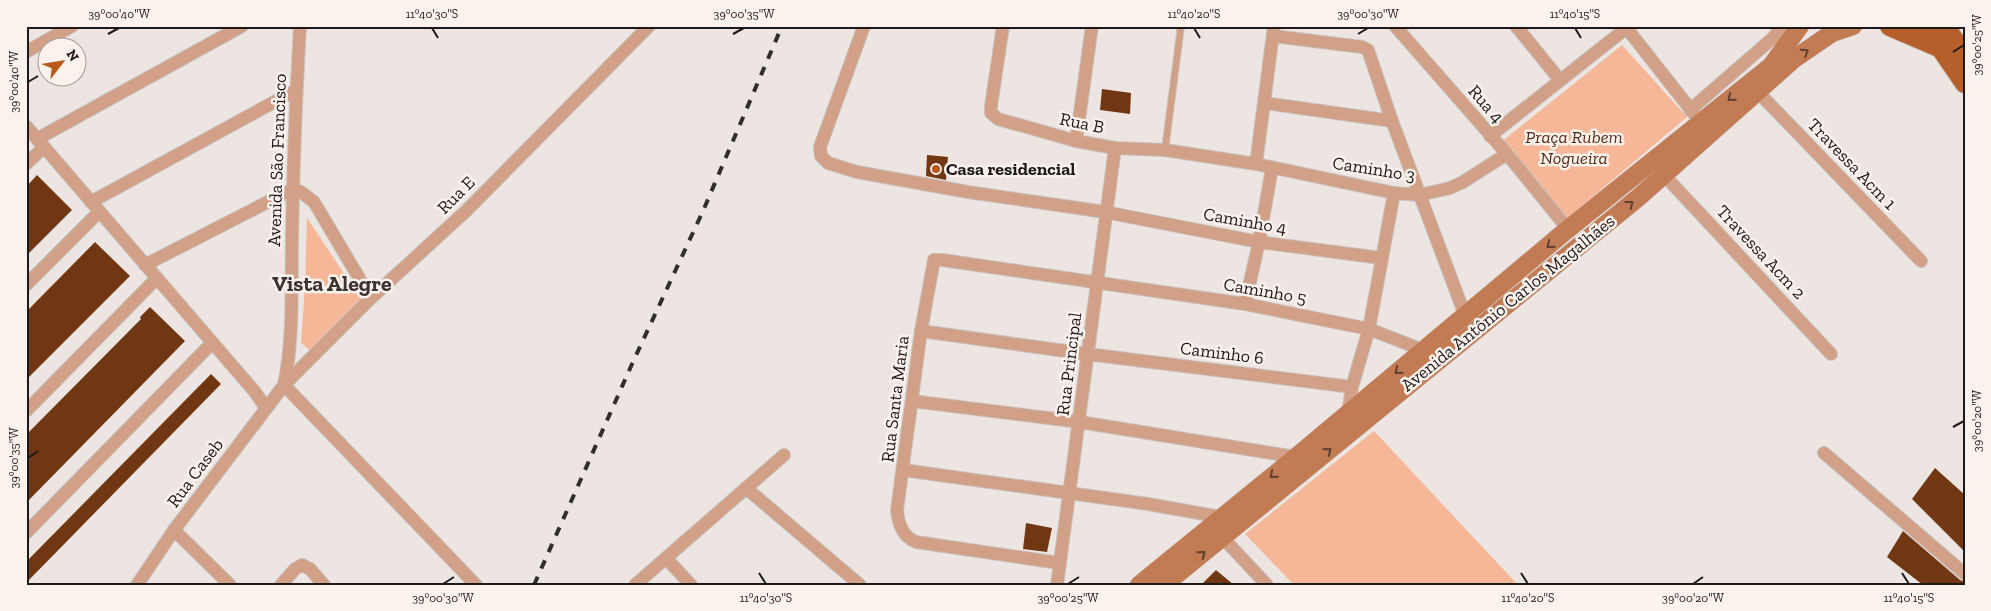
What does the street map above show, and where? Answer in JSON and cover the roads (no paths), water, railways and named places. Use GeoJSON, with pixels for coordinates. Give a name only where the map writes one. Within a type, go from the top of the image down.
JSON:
{"type":"FeatureCollection","features":[{"type":"Feature","properties":{"kind":"main road","name":"Avenida Antônio Carlos Magalhães"},"geometry":{"type":"LineString","coordinates":[[1164,585],[1218,527],[1296,457],[1568,229],[1696,116],[1771,66],[1800,26]]}},
{"type":"Feature","properties":{"kind":"main road","name":"Avenida Antônio Carlos Magalhães"},"geometry":{"type":"LineString","coordinates":[[1139,585],[1218,527],[1580,244],[1664,175],[1794,59],[1832,33],[1853,26]]}},
{"type":"Feature","properties":{"kind":"main road"},"geometry":{"type":"LineString","coordinates":[[1890,26],[1951,39]]}},
{"type":"Feature","properties":{"kind":"main road"},"geometry":{"type":"LineString","coordinates":[[1926,26],[1951,39],[1965,83]]}},
{"type":"Feature","properties":{"kind":"main road"},"geometry":{"type":"LineString","coordinates":[[1568,229],[1580,244]]}},
{"type":"Feature","properties":{"kind":"street"},"geometry":{"type":"LineString","coordinates":[[26,52],[72,26]]}},
{"type":"Feature","properties":{"kind":"street"},"geometry":{"type":"LineString","coordinates":[[26,164],[40,143],[242,26]]}},
{"type":"Feature","properties":{"kind":"street","name":"Avenida São Francisco"},"geometry":{"type":"LineString","coordinates":[[284,385],[290,360],[293,189],[300,26]]}},
{"type":"Feature","properties":{"kind":"street","name":"Caminho 4"},"geometry":{"type":"LineString","coordinates":[[864,26],[822,139],[820,147],[824,161],[828,164],[857,172],[968,192],[1105,212],[1259,242],[1381,258]]}},
{"type":"Feature","properties":{"kind":"street","name":"Rua B"},"geometry":{"type":"LineString","coordinates":[[1003,26],[991,106],[991,113],[998,119],[1076,141],[1115,148],[1165,150],[1256,164]]}},
{"type":"Feature","properties":{"kind":"street"},"geometry":{"type":"LineString","coordinates":[[1076,141],[1092,26]]}},
{"type":"Feature","properties":{"kind":"street","name":"Rua 4"},"geometry":{"type":"LineString","coordinates":[[1395,26],[1507,154],[1568,229]]}},
{"type":"Feature","properties":{"kind":"street"},"geometry":{"type":"LineString","coordinates":[[1516,26],[1560,80]]}},
{"type":"Feature","properties":{"kind":"street"},"geometry":{"type":"LineString","coordinates":[[1490,136],[1627,27],[1696,116],[1774,37],[1781,26]]}},
{"type":"Feature","properties":{"kind":"street","name":"Rua E"},"geometry":{"type":"LineString","coordinates":[[284,385],[371,298],[466,211],[647,27]]}},
{"type":"Feature","properties":{"kind":"street"},"geometry":{"type":"LineString","coordinates":[[1256,164],[1273,31],[1362,47],[1368,50],[1392,120],[1465,315]]}},
{"type":"Feature","properties":{"kind":"street"},"geometry":{"type":"LineString","coordinates":[[26,285],[95,207],[296,90]]}},
{"type":"Feature","properties":{"kind":"street","name":"Travessa Acm 1"},"geometry":{"type":"LineString","coordinates":[[1758,92],[1921,261]]}},
{"type":"Feature","properties":{"kind":"street"},"geometry":{"type":"LineString","coordinates":[[1265,103],[1392,120]]}},
{"type":"Feature","properties":{"kind":"street"},"geometry":{"type":"LineString","coordinates":[[26,126],[266,408]]}},
{"type":"Feature","properties":{"kind":"street","name":"Rua Principal"},"geometry":{"type":"LineString","coordinates":[[1057,585],[1058,563],[1080,422],[1105,212],[1115,148]]}},
{"type":"Feature","properties":{"kind":"street","name":"Caminho 3"},"geometry":{"type":"LineString","coordinates":[[1256,164],[1394,193],[1420,195],[1450,188],[1463,182],[1507,154]]}},
{"type":"Feature","properties":{"kind":"street"},"geometry":{"type":"LineString","coordinates":[[1245,304],[1259,242],[1272,168]]}},
{"type":"Feature","properties":{"kind":"street","name":"Travessa Acm 2"},"geometry":{"type":"LineString","coordinates":[[1664,175],[1831,354]]}},
{"type":"Feature","properties":{"kind":"street"},"geometry":{"type":"LineString","coordinates":[[145,265],[293,189],[301,192],[314,202],[371,298]]}},
{"type":"Feature","properties":{"kind":"street"},"geometry":{"type":"LineString","coordinates":[[1348,413],[1352,387],[1369,329],[1394,193]]}},
{"type":"Feature","properties":{"kind":"street","name":"Caminho 5"},"geometry":{"type":"LineString","coordinates":[[934,260],[1245,304],[1369,329],[1423,350]]}},
{"type":"Feature","properties":{"kind":"street","name":"Rua Santa Maria"},"geometry":{"type":"LineString","coordinates":[[934,260],[921,331],[897,510],[900,526],[909,540],[916,542],[1058,563]]}},
{"type":"Feature","properties":{"kind":"street"},"geometry":{"type":"LineString","coordinates":[[26,411],[156,279]]}},
{"type":"Feature","properties":{"kind":"street"},"geometry":{"type":"LineString","coordinates":[[921,331],[1087,354]]}},
{"type":"Feature","properties":{"kind":"street"},"geometry":{"type":"LineString","coordinates":[[26,534],[212,343]]}},
{"type":"Feature","properties":{"kind":"street","name":"Caminho 6"},"geometry":{"type":"LineString","coordinates":[[1087,354],[1352,387]]}},
{"type":"Feature","properties":{"kind":"street"},"geometry":{"type":"LineString","coordinates":[[284,385],[476,585]]}},
{"type":"Feature","properties":{"kind":"street","name":"Rua Caseb"},"geometry":{"type":"LineString","coordinates":[[137,585],[174,530],[284,385]]}},
{"type":"Feature","properties":{"kind":"street"},"geometry":{"type":"LineString","coordinates":[[912,401],[1080,422],[1296,457]]}},
{"type":"Feature","properties":{"kind":"street"},"geometry":{"type":"LineString","coordinates":[[1824,453],[1965,574]]}},
{"type":"Feature","properties":{"kind":"street"},"geometry":{"type":"LineString","coordinates":[[635,585],[784,455]]}},
{"type":"Feature","properties":{"kind":"street"},"geometry":{"type":"LineString","coordinates":[[903,470],[1148,504],[1218,527],[1267,585]]}},
{"type":"Feature","properties":{"kind":"street"},"geometry":{"type":"LineString","coordinates":[[746,488],[860,585]]}},
{"type":"Feature","properties":{"kind":"street"},"geometry":{"type":"LineString","coordinates":[[174,530],[230,585]]}},
{"type":"Feature","properties":{"kind":"street"},"geometry":{"type":"LineString","coordinates":[[666,558],[691,585]]}},
{"type":"Feature","properties":{"kind":"street"},"geometry":{"type":"LineString","coordinates":[[281,585],[295,569],[302,565],[310,569],[324,585]]}},
{"type":"Feature","properties":{"kind":"lane"},"geometry":{"type":"LineString","coordinates":[[1165,150],[1181,26]]}},
{"type":"Feature","properties":{"kind":"railway"},"geometry":{"type":"LineString","coordinates":[[534,585],[632,364],[703,211],[782,26]]}},
{"type":"Feature","properties":{"kind":"place","name":"Casa residencial"},"geometry":{"type":"Point","coordinates":[936,169]}},
{"type":"Feature","properties":{"kind":"district","name":"Vista Alegre"},"geometry":{"type":"Point","coordinates":[332,283]}},
{"type":"Feature","properties":{"kind":"park label","name":"Praça Rubem Nogueira"},"geometry":{"type":"Point","coordinates":[1574,147]}}]}
